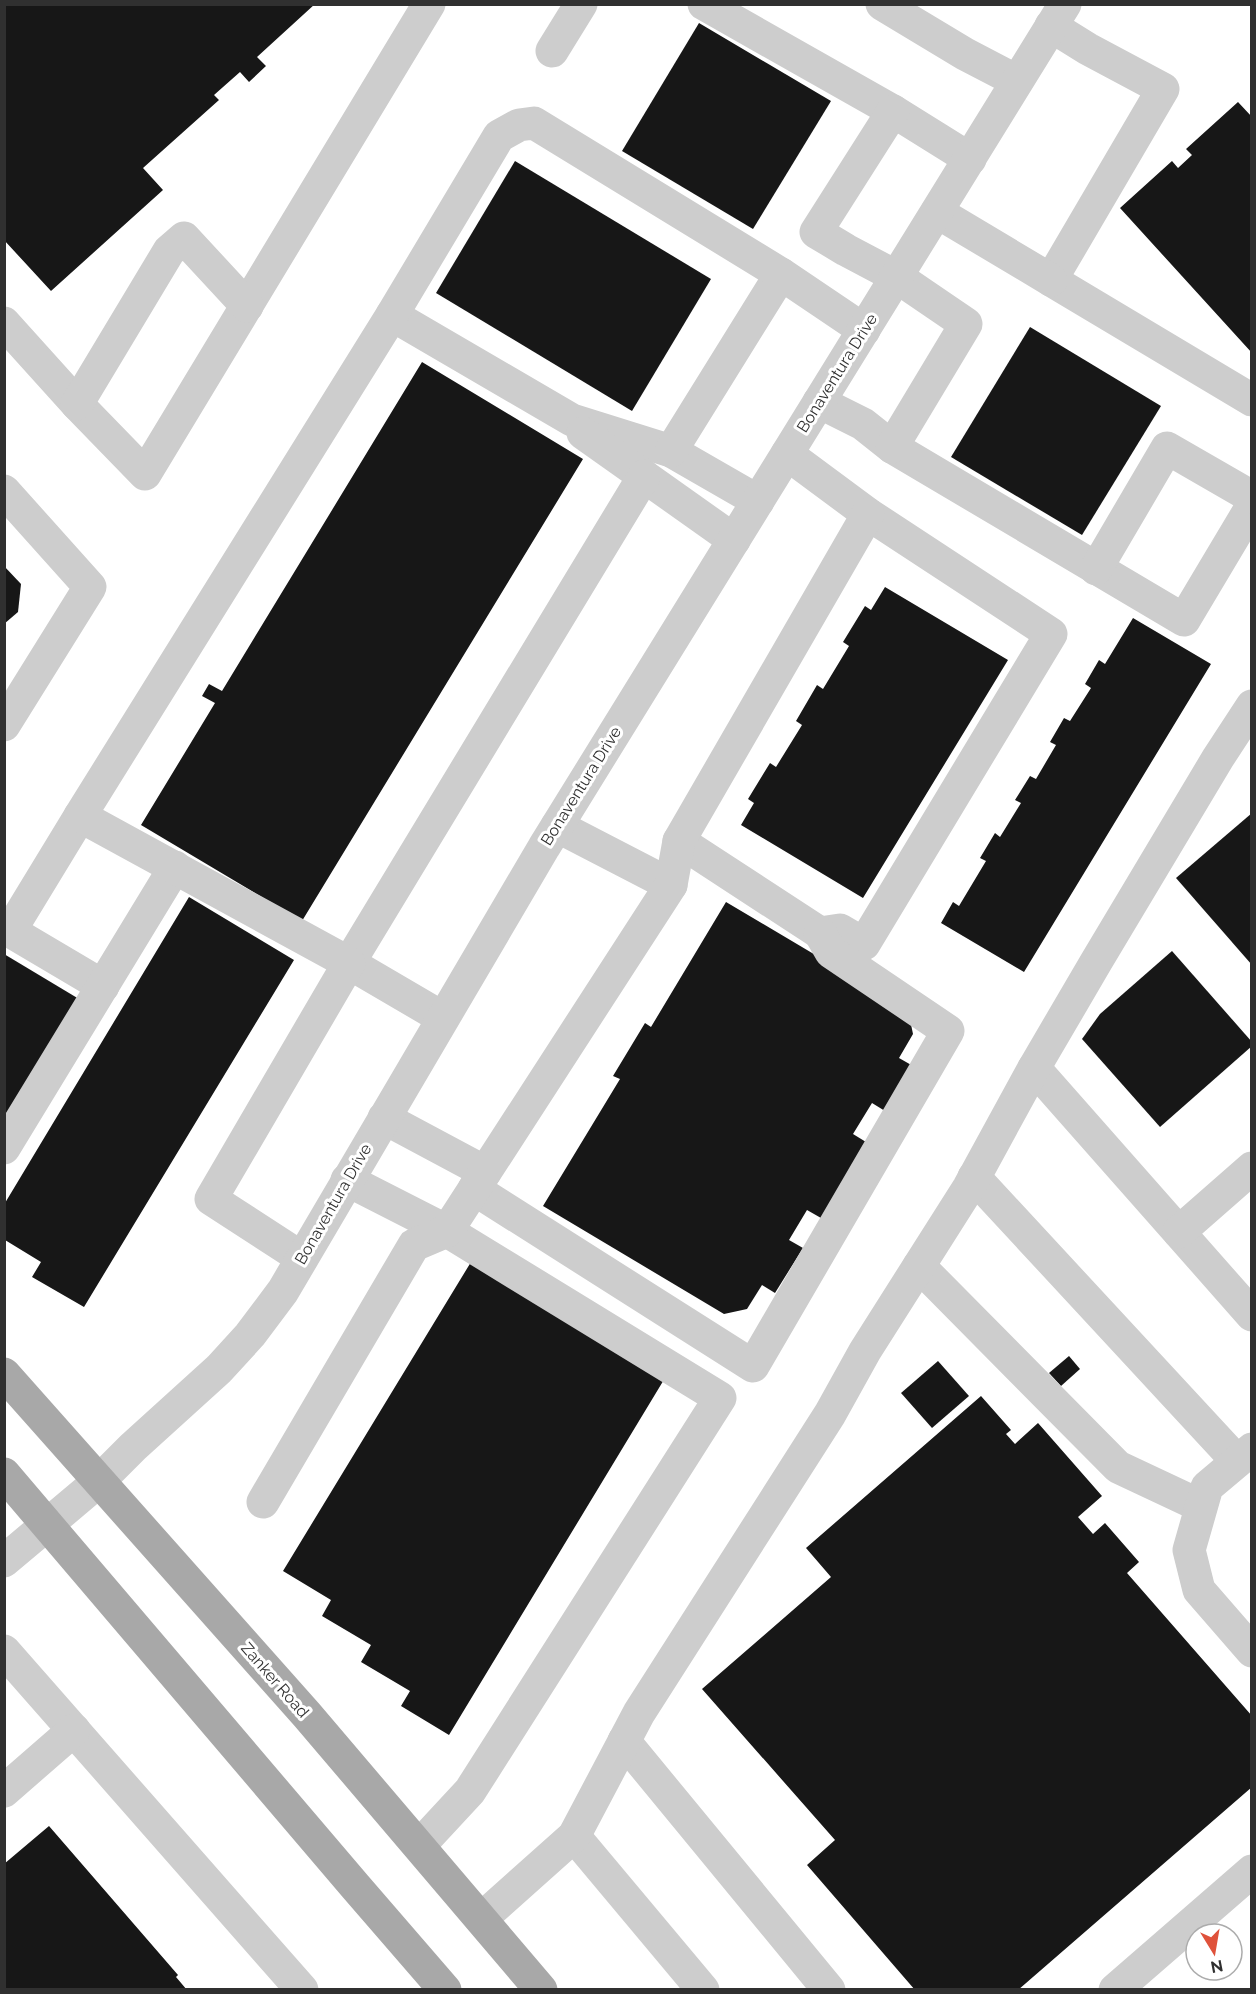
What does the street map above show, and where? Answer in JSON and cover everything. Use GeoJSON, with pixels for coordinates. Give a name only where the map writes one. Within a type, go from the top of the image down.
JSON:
{"type":"FeatureCollection","features":[{"type":"Feature","properties":{"kind":"main road","name":"Zanker Road"},"geometry":{"type":"LineString","coordinates":[[4,1374],[307,1715],[541,1989]]}},
{"type":"Feature","properties":{"kind":"main road"},"geometry":{"type":"LineString","coordinates":[[4,1474],[354,1886],[445,1989]]}},
{"type":"Feature","properties":{"kind":"street"},"geometry":{"type":"LineString","coordinates":[[552,51],[581,4]]}},
{"type":"Feature","properties":{"kind":"street"},"geometry":{"type":"LineString","coordinates":[[704,4],[892,111],[970,159]]}},
{"type":"Feature","properties":{"kind":"street"},"geometry":{"type":"LineString","coordinates":[[882,4],[964,54],[1017,81]]}},
{"type":"Feature","properties":{"kind":"street"},"geometry":{"type":"LineString","coordinates":[[4,323],[77,404],[145,474],[247,306],[418,10]]}},
{"type":"Feature","properties":{"kind":"street"},"geometry":{"type":"LineString","coordinates":[[1051,280],[1163,89],[1088,50],[1058,15]]}},
{"type":"Feature","properties":{"kind":"street","name":"Bonaventura Drive"},"geometry":{"type":"LineString","coordinates":[[4,1561],[99,1481],[227,1360],[250,1335],[283,1291],[556,826],[1058,15]]}},
{"type":"Feature","properties":{"kind":"street"},"geometry":{"type":"LineString","coordinates":[[892,111],[816,232],[897,277],[966,324],[892,447]]}},
{"type":"Feature","properties":{"kind":"street"},"geometry":{"type":"LineString","coordinates":[[103,986],[10,931],[392,315],[499,136],[519,125],[534,123],[781,274],[864,330]]}},
{"type":"Feature","properties":{"kind":"street"},"geometry":{"type":"LineString","coordinates":[[937,212],[1251,400]]}},
{"type":"Feature","properties":{"kind":"street"},"geometry":{"type":"LineString","coordinates":[[77,404],[169,251],[184,238],[247,306]]}},
{"type":"Feature","properties":{"kind":"street"},"geometry":{"type":"LineString","coordinates":[[671,451],[781,274]]}},
{"type":"Feature","properties":{"kind":"street"},"geometry":{"type":"LineString","coordinates":[[392,315],[572,420],[671,451],[758,501]]}},
{"type":"Feature","properties":{"kind":"street"},"geometry":{"type":"LineString","coordinates":[[819,402],[863,424],[892,447],[1184,620],[1251,506]]}},
{"type":"Feature","properties":{"kind":"street"},"geometry":{"type":"LineString","coordinates":[[572,420],[583,433],[734,540]]}},
{"type":"Feature","properties":{"kind":"street"},"geometry":{"type":"LineString","coordinates":[[1096,569],[1167,448],[1251,497]]}},
{"type":"Feature","properties":{"kind":"street"},"geometry":{"type":"LineString","coordinates":[[786,454],[868,514],[1051,634],[864,944],[840,930],[820,933]]}},
{"type":"Feature","properties":{"kind":"street"},"geometry":{"type":"LineString","coordinates":[[302,1258],[212,1199],[349,963],[644,476]]}},
{"type":"Feature","properties":{"kind":"street"},"geometry":{"type":"LineString","coordinates":[[4,491],[90,587],[4,725]]}},
{"type":"Feature","properties":{"kind":"street"},"geometry":{"type":"LineString","coordinates":[[263,1502],[414,1245],[447,1231],[671,885],[679,841],[868,514]]}},
{"type":"Feature","properties":{"kind":"street"},"geometry":{"type":"LineString","coordinates":[[481,1919],[574,1836],[639,1713],[830,1414],[865,1351],[974,1177],[1035,1068],[1211,769],[1251,706]]}},
{"type":"Feature","properties":{"kind":"street"},"geometry":{"type":"LineString","coordinates":[[80,816],[349,963],[443,1018]]}},
{"type":"Feature","properties":{"kind":"street"},"geometry":{"type":"LineString","coordinates":[[556,826],[671,885]]}},
{"type":"Feature","properties":{"kind":"street"},"geometry":{"type":"LineString","coordinates":[[384,1118],[753,1366],[948,1031],[831,952],[820,933],[679,841]]}},
{"type":"Feature","properties":{"kind":"street"},"geometry":{"type":"LineString","coordinates":[[4,1148],[175,867]]}},
{"type":"Feature","properties":{"kind":"street"},"geometry":{"type":"LineString","coordinates":[[1035,1068],[1251,1315]]}},
{"type":"Feature","properties":{"kind":"street"},"geometry":{"type":"LineString","coordinates":[[1179,1232],[1251,1168]]}},
{"type":"Feature","properties":{"kind":"street"},"geometry":{"type":"LineString","coordinates":[[974,1177],[1244,1455],[1207,1487],[1189,1550],[1199,1590],[1251,1651]]}},
{"type":"Feature","properties":{"kind":"street"},"geometry":{"type":"LineString","coordinates":[[347,1180],[447,1231],[720,1398],[470,1791],[418,1846]]}},
{"type":"Feature","properties":{"kind":"street"},"geometry":{"type":"LineString","coordinates":[[919,1266],[1118,1467],[1201,1506]]}},
{"type":"Feature","properties":{"kind":"street"},"geometry":{"type":"LineString","coordinates":[[4,1651],[302,1989]]}},
{"type":"Feature","properties":{"kind":"street"},"geometry":{"type":"LineString","coordinates":[[4,1791],[74,1730]]}},
{"type":"Feature","properties":{"kind":"street"},"geometry":{"type":"LineString","coordinates":[[624,1741],[829,1989]]}},
{"type":"Feature","properties":{"kind":"street"},"geometry":{"type":"LineString","coordinates":[[574,1836],[703,1989]]}},
{"type":"Feature","properties":{"kind":"street"},"geometry":{"type":"LineString","coordinates":[[1115,1989],[1251,1871]]}},
{"type":"Feature","properties":{"kind":"building"},"geometry":{"type":"Polygon","coordinates":[[[4,4],[315,4],[257,57],[266,66],[249,82],[240,72],[214,95],[219,100],[143,168],[163,190],[51,291],[4,240],[4,4]]]}},
{"type":"Feature","properties":{"kind":"building"},"geometry":{"type":"Polygon","coordinates":[[[699,23],[831,101],[753,229],[622,151],[699,23]]]}},
{"type":"Feature","properties":{"kind":"building"},"geometry":{"type":"Polygon","coordinates":[[[1238,102],[1252,117],[1252,353],[1120,208],[1172,161],[1178,168],[1192,155],[1186,149],[1238,102]]]}},
{"type":"Feature","properties":{"kind":"building"},"geometry":{"type":"Polygon","coordinates":[[[515,161],[711,279],[632,411],[436,293],[515,161]]]}},
{"type":"Feature","properties":{"kind":"building"},"geometry":{"type":"Polygon","coordinates":[[[1030,327],[1161,406],[1082,535],[951,457],[1030,327]]]}},
{"type":"Feature","properties":{"kind":"building"},"geometry":{"type":"Polygon","coordinates":[[[422,362],[583,459],[302,921],[141,825],[215,703],[202,696],[209,684],[222,691],[422,362]]]}},
{"type":"Feature","properties":{"kind":"building"},"geometry":{"type":"Polygon","coordinates":[[[4,566],[21,584],[18,612],[4,624],[4,566]]]}},
{"type":"Feature","properties":{"kind":"building"},"geometry":{"type":"Polygon","coordinates":[[[885,587],[1008,660],[863,898],[741,825],[754,803],[748,799],[770,763],[776,767],[802,725],[796,721],[817,685],[823,689],[849,646],[843,642],[865,606],[871,610],[885,587]]]}},
{"type":"Feature","properties":{"kind":"building"},"geometry":{"type":"Polygon","coordinates":[[[1133,618],[1211,664],[1024,972],[941,923],[953,902],[959,906],[986,861],[980,858],[995,833],[1000,837],[1021,803],[1015,800],[1030,776],[1036,779],[1056,745],[1050,742],[1064,718],[1070,721],[1091,688],[1085,684],[1099,660],[1105,664],[1133,618]]]}},
{"type":"Feature","properties":{"kind":"building"},"geometry":{"type":"Polygon","coordinates":[[[1252,813],[1252,965],[1176,878],[1252,813]]]}},
{"type":"Feature","properties":{"kind":"building"},"geometry":{"type":"Polygon","coordinates":[[[189,897],[294,960],[84,1307],[32,1277],[41,1262],[5,1240],[5,1203],[189,897]]]}},
{"type":"Feature","properties":{"kind":"building"},"geometry":{"type":"Polygon","coordinates":[[[726,902],[908,1010],[913,1034],[899,1058],[913,1066],[885,1111],[872,1103],[853,1134],[866,1142],[821,1218],[807,1210],[789,1240],[803,1248],[775,1293],[762,1285],[747,1309],[724,1314],[543,1206],[620,1079],[613,1076],[645,1023],[651,1027],[726,902]]]}},
{"type":"Feature","properties":{"kind":"building"},"geometry":{"type":"Polygon","coordinates":[[[1172,951],[1252,1042],[1252,1046],[1160,1127],[1082,1039],[1100,1014],[1172,951]]]}},
{"type":"Feature","properties":{"kind":"building"},"geometry":{"type":"Polygon","coordinates":[[[4,954],[79,999],[4,1120],[4,954]]]}},
{"type":"Feature","properties":{"kind":"building"},"geometry":{"type":"Polygon","coordinates":[[[471,1262],[665,1378],[449,1735],[401,1706],[410,1691],[361,1662],[371,1645],[322,1616],[331,1600],[283,1571],[471,1262]]]}},
{"type":"Feature","properties":{"kind":"building"},"geometry":{"type":"Polygon","coordinates":[[[1069,1356],[1080,1369],[1061,1386],[1049,1373],[1069,1356]]]}},
{"type":"Feature","properties":{"kind":"building"},"geometry":{"type":"Polygon","coordinates":[[[938,1361],[969,1396],[932,1428],[901,1393],[938,1361]]]}},
{"type":"Feature","properties":{"kind":"building"},"geometry":{"type":"Polygon","coordinates":[[[981,1396],[1011,1430],[1006,1434],[1015,1444],[1038,1423],[1102,1496],[1078,1517],[1093,1534],[1105,1523],[1139,1562],[1127,1573],[1252,1716],[1252,1787],[1018,1990],[915,1990],[807,1865],[835,1840],[702,1689],[831,1577],[806,1548],[981,1396]]]}},
{"type":"Feature","properties":{"kind":"building"},"geometry":{"type":"Polygon","coordinates":[[[49,1826],[178,1975],[176,1977],[187,1990],[4,1990],[4,1864],[49,1826]]]}}]}
